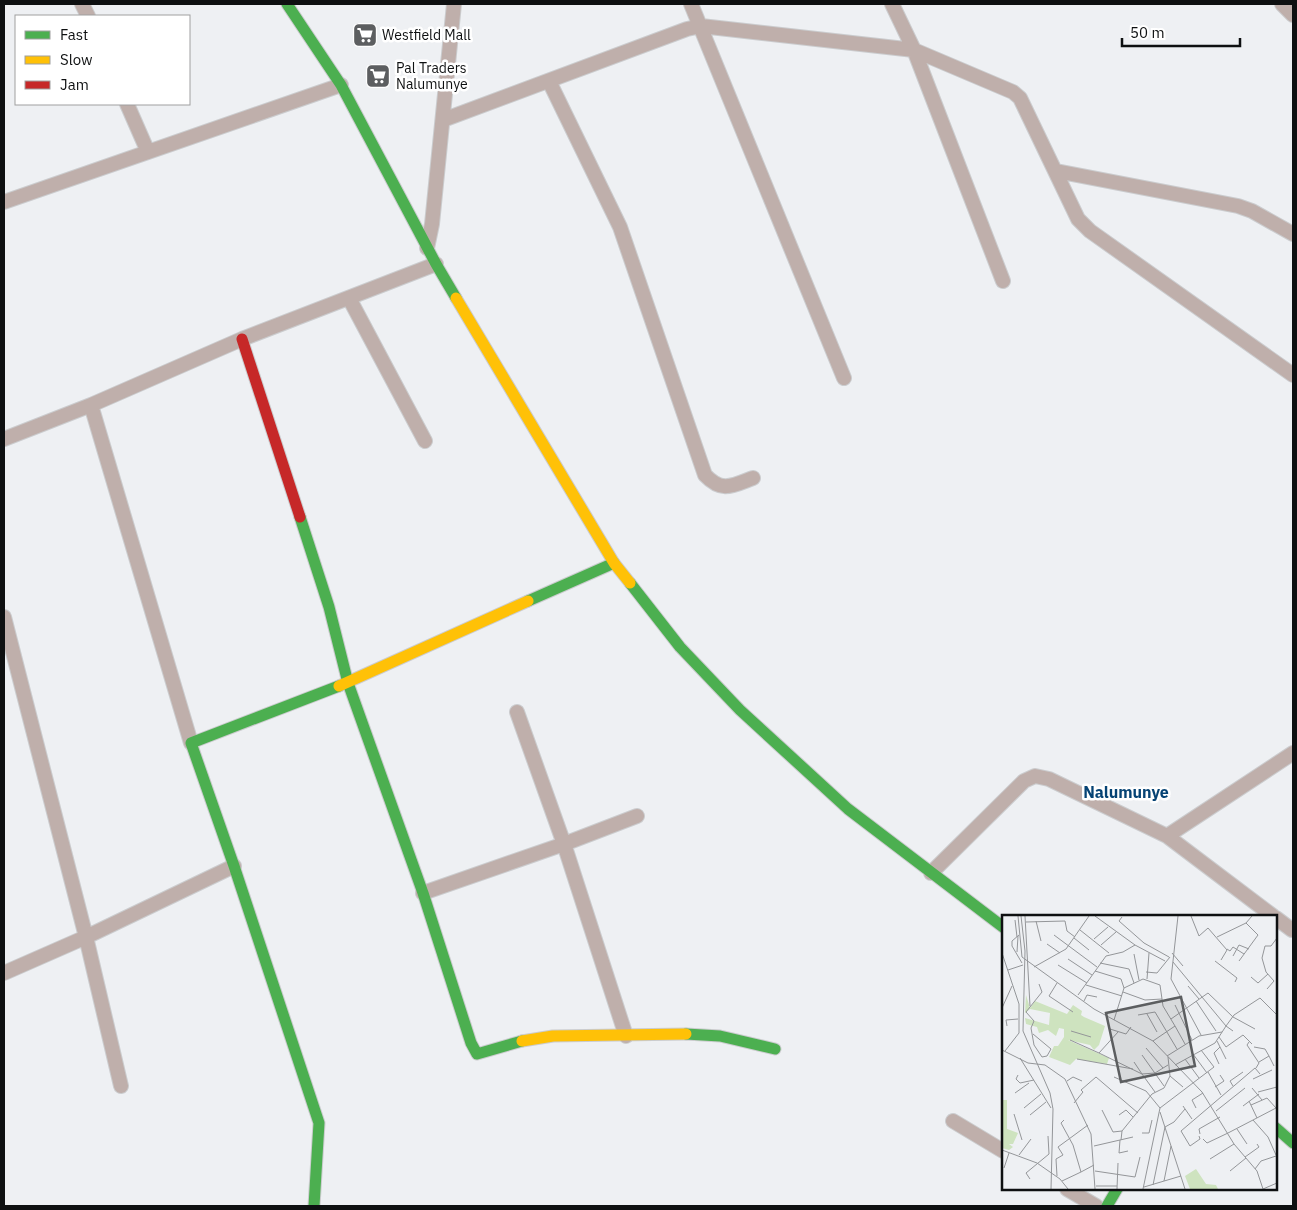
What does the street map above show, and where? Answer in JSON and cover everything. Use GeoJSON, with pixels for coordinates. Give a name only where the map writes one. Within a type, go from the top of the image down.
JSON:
{"type":"FeatureCollection","features":[{"type":"Feature","properties":{"kind":"street"},"geometry":{"type":"LineString","coordinates":[[287,4],[341,86],[436,264],[614,563],[680,647],[740,710],[848,809],[1002,926]]}},
{"type":"Feature","properties":{"kind":"street"},"geometry":{"type":"LineString","coordinates":[[427,248],[432,224],[444,120],[454,4]]}},
{"type":"Feature","properties":{"kind":"street"},"geometry":{"type":"LineString","coordinates":[[691,4],[844,378]]}},
{"type":"Feature","properties":{"kind":"street"},"geometry":{"type":"LineString","coordinates":[[892,4],[914,50],[1003,281]]}},
{"type":"Feature","properties":{"kind":"street"},"geometry":{"type":"LineString","coordinates":[[1282,4],[1293,15]]}},
{"type":"Feature","properties":{"kind":"street"},"geometry":{"type":"LineString","coordinates":[[444,120],[687,29],[701,26],[914,50],[1013,92],[1020,98],[1078,219],[1090,231],[1293,375]]}},
{"type":"Feature","properties":{"kind":"street"},"geometry":{"type":"LineString","coordinates":[[549,81],[620,227],[706,475],[713,483],[728,487],[753,478]]}},
{"type":"Feature","properties":{"kind":"street"},"geometry":{"type":"LineString","coordinates":[[4,202],[341,86]]}},
{"type":"Feature","properties":{"kind":"street"},"geometry":{"type":"LineString","coordinates":[[127,105],[148,152]]}},
{"type":"Feature","properties":{"kind":"street"},"geometry":{"type":"LineString","coordinates":[[1056,171],[1238,206],[1252,211],[1293,234]]}},
{"type":"Feature","properties":{"kind":"street"},"geometry":{"type":"LineString","coordinates":[[4,439],[91,405],[242,339],[436,264]]}},
{"type":"Feature","properties":{"kind":"street"},"geometry":{"type":"LineString","coordinates":[[349,298],[425,442]]}},
{"type":"Feature","properties":{"kind":"street"},"geometry":{"type":"LineString","coordinates":[[242,339],[329,607],[348,683],[423,893],[471,1043],[477,1054],[514,1042],[553,1036],[692,1034],[720,1036],[774,1049]]}},
{"type":"Feature","properties":{"kind":"street"},"geometry":{"type":"LineString","coordinates":[[91,405],[191,743],[234,866],[318,1122],[314,1206]]}},
{"type":"Feature","properties":{"kind":"street"},"geometry":{"type":"LineString","coordinates":[[191,743],[348,683],[424,647],[614,563]]}},
{"type":"Feature","properties":{"kind":"street"},"geometry":{"type":"LineString","coordinates":[[4,617],[86,937],[121,1086]]}},
{"type":"Feature","properties":{"kind":"street"},"geometry":{"type":"LineString","coordinates":[[517,712],[564,844],[626,1036]]}},
{"type":"Feature","properties":{"kind":"street"},"geometry":{"type":"LineString","coordinates":[[1167,836],[1293,753]]}},
{"type":"Feature","properties":{"kind":"street"},"geometry":{"type":"LineString","coordinates":[[931,873],[1024,782],[1036,776],[1049,779],[1167,836],[1272,915]]}},
{"type":"Feature","properties":{"kind":"street"},"geometry":{"type":"LineString","coordinates":[[423,893],[564,844],[637,816]]}},
{"type":"Feature","properties":{"kind":"street"},"geometry":{"type":"LineString","coordinates":[[4,973],[86,937],[234,866]]}},
{"type":"Feature","properties":{"kind":"street"},"geometry":{"type":"LineString","coordinates":[[1277,919],[1292,930]]}},
{"type":"Feature","properties":{"kind":"street"},"geometry":{"type":"LineString","coordinates":[[953,1121],[1002,1150]]}},
{"type":"Feature","properties":{"kind":"street"},"geometry":{"type":"LineString","coordinates":[[1277,1129],[1293,1142]]}},
{"type":"Feature","properties":{"kind":"street"},"geometry":{"type":"LineString","coordinates":[[1069,1190],[1096,1206]]}},
{"type":"Feature","properties":{"kind":"street"},"geometry":{"type":"LineString","coordinates":[[1107,1206],[1116,1190]]}},
{"type":"Feature","properties":{"kind":"traffic: fast"},"geometry":{"type":"LineString","coordinates":[[287,4],[341,85],[456,298]]}},
{"type":"Feature","properties":{"kind":"traffic: fast"},"geometry":{"type":"LineString","coordinates":[[300,517],[329,607],[348,683],[423,893],[471,1043],[477,1054],[522,1041]]}},
{"type":"Feature","properties":{"kind":"traffic: fast"},"geometry":{"type":"LineString","coordinates":[[528,601],[614,563]]}},
{"type":"Feature","properties":{"kind":"traffic: fast"},"geometry":{"type":"LineString","coordinates":[[630,583],[680,647],[740,710],[848,809],[1002,926]]}},
{"type":"Feature","properties":{"kind":"traffic: fast"},"geometry":{"type":"LineString","coordinates":[[314,1206],[319,1123],[191,743],[339,686]]}},
{"type":"Feature","properties":{"kind":"traffic: fast"},"geometry":{"type":"LineString","coordinates":[[686,1034],[720,1036],[775,1049]]}},
{"type":"Feature","properties":{"kind":"traffic: fast"},"geometry":{"type":"LineString","coordinates":[[1277,1129],[1293,1143]]}},
{"type":"Feature","properties":{"kind":"traffic: fast"},"geometry":{"type":"LineString","coordinates":[[1107,1206],[1116,1190]]}},
{"type":"Feature","properties":{"kind":"traffic: slow"},"geometry":{"type":"LineString","coordinates":[[456,298],[614,563],[630,583]]}},
{"type":"Feature","properties":{"kind":"traffic: slow"},"geometry":{"type":"LineString","coordinates":[[339,686],[528,601]]}},
{"type":"Feature","properties":{"kind":"traffic: slow"},"geometry":{"type":"LineString","coordinates":[[522,1041],[553,1036],[686,1034]]}},
{"type":"Feature","properties":{"kind":"traffic: jam"},"geometry":{"type":"LineString","coordinates":[[242,339],[300,517]]}},
{"type":"Feature","properties":{"kind":"place","name":"Westfield Mall"},"geometry":{"type":"Point","coordinates":[365,35]}},
{"type":"Feature","properties":{"kind":"place","name":"Pal Traders Nalumunye"},"geometry":{"type":"Point","coordinates":[378,76]}},
{"type":"Feature","properties":{"kind":"district","name":"Nalumunye"},"geometry":{"type":"Point","coordinates":[1126,792]}}]}
